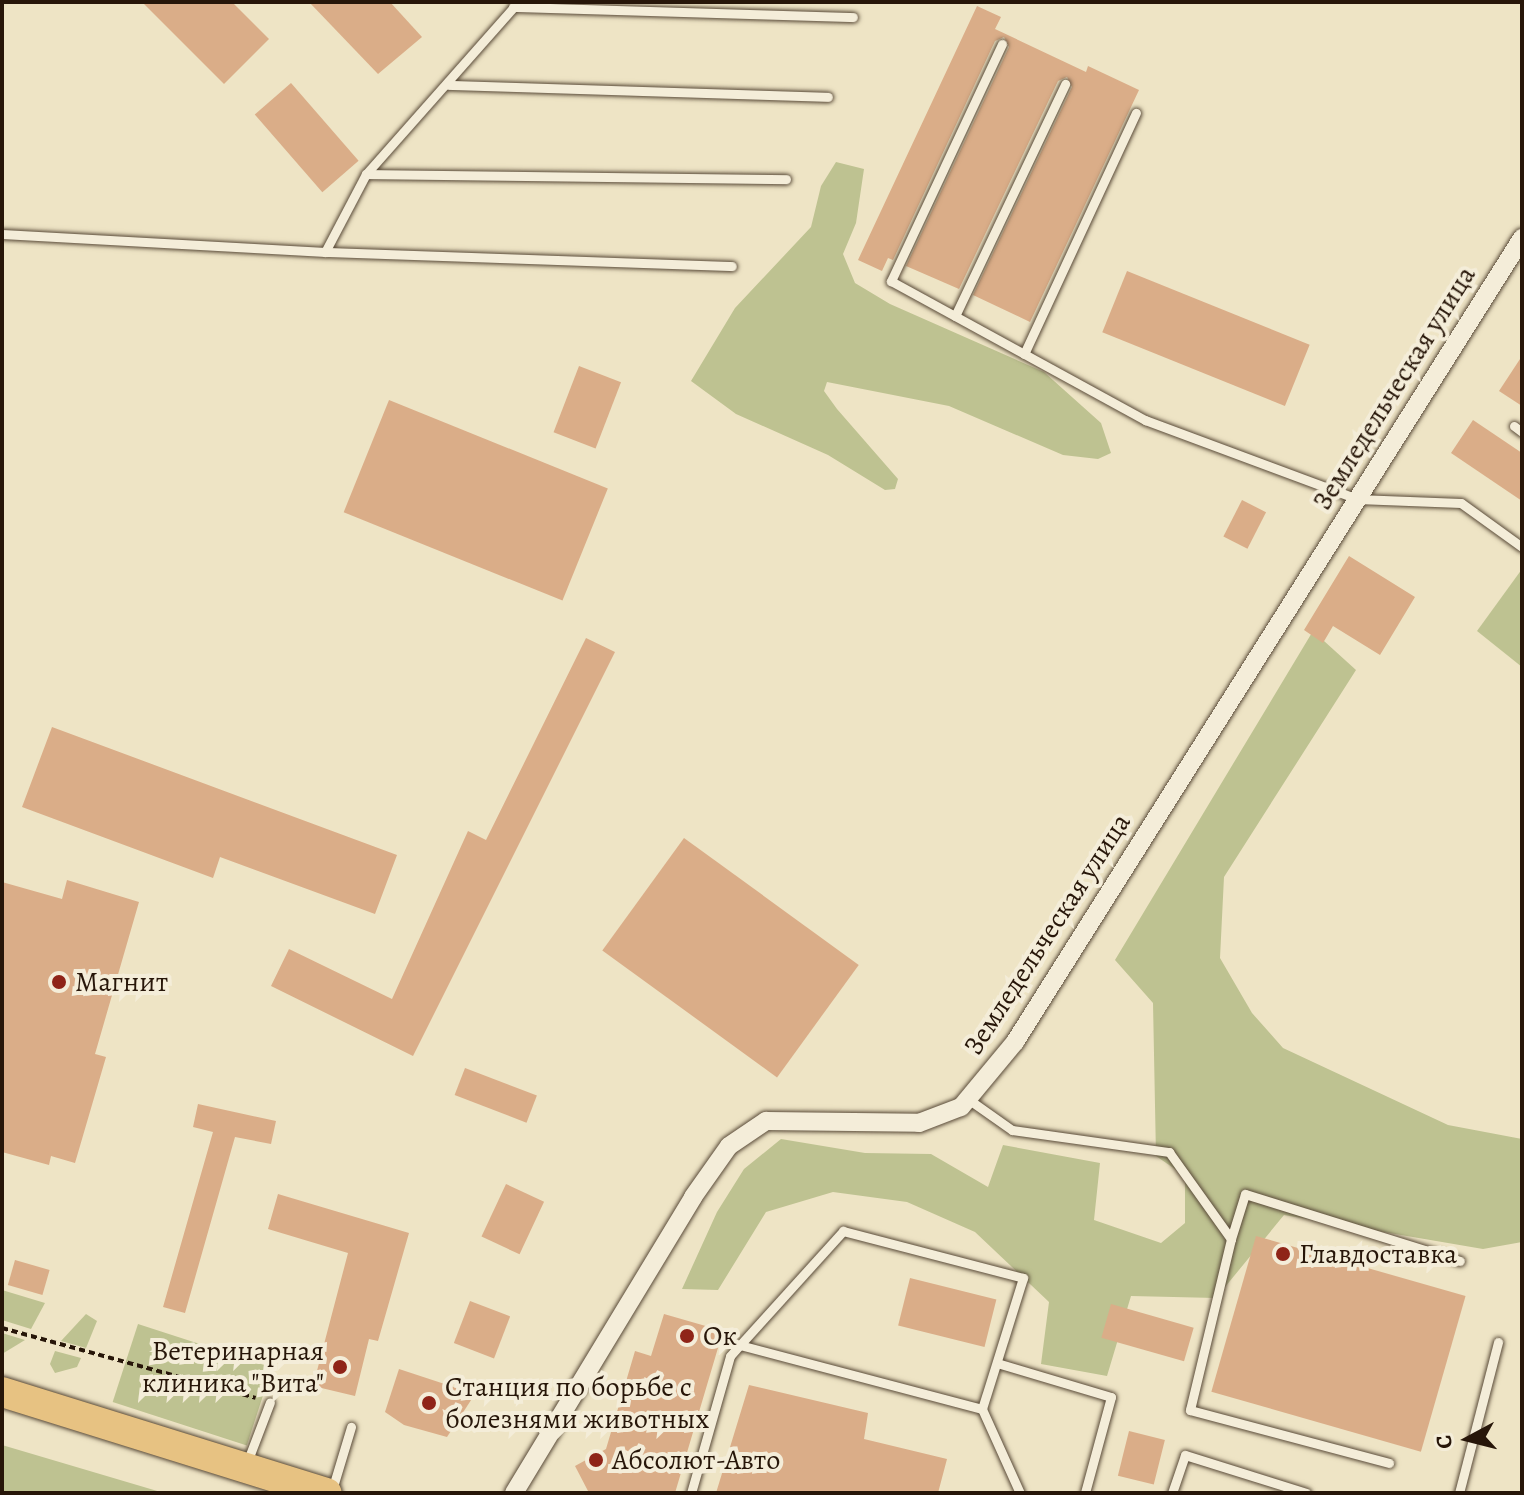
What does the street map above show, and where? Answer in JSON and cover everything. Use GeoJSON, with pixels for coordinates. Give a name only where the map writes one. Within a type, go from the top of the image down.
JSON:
{"type":"FeatureCollection","features":[{"type":"Feature","properties":{"kind":"main road"},"geometry":{"type":"LineString","coordinates":[[2,1392],[329,1493]]}},
{"type":"Feature","properties":{"kind":"street","name":"Земледельческая улица"},"geometry":{"type":"LineString","coordinates":[[514,1493],[729,1146],[766,1121],[919,1123],[961,1107],[1015,1042],[1522,238]]}},
{"type":"Feature","properties":{"kind":"lane"},"geometry":{"type":"LineString","coordinates":[[325,252],[366,174],[449,85],[516,5],[853,17]]}},
{"type":"Feature","properties":{"kind":"lane"},"geometry":{"type":"LineString","coordinates":[[1002,44],[891,281],[1145,420],[1357,499],[1461,503],[1522,547]]}},
{"type":"Feature","properties":{"kind":"lane"},"geometry":{"type":"LineString","coordinates":[[955,316],[1065,84]]}},
{"type":"Feature","properties":{"kind":"lane"},"geometry":{"type":"LineString","coordinates":[[449,85],[828,97]]}},
{"type":"Feature","properties":{"kind":"lane"},"geometry":{"type":"LineString","coordinates":[[1024,354],[1136,113]]}},
{"type":"Feature","properties":{"kind":"lane"},"geometry":{"type":"LineString","coordinates":[[366,174],[786,179]]}},
{"type":"Feature","properties":{"kind":"lane"},"geometry":{"type":"LineString","coordinates":[[2,234],[325,252],[732,266]]}},
{"type":"Feature","properties":{"kind":"lane"},"geometry":{"type":"LineString","coordinates":[[968,1099],[1012,1130],[1169,1152],[1231,1239]]}},
{"type":"Feature","properties":{"kind":"lane"},"geometry":{"type":"LineString","coordinates":[[1389,1463],[1190,1410],[1231,1239],[1245,1194],[1460,1261]]}},
{"type":"Feature","properties":{"kind":"lane"},"geometry":{"type":"LineString","coordinates":[[691,1493],[730,1356],[843,1231],[1023,1278],[982,1409],[1020,1493]]}},
{"type":"Feature","properties":{"kind":"lane"},"geometry":{"type":"LineString","coordinates":[[1459,1493],[1498,1342]]}},
{"type":"Feature","properties":{"kind":"lane"},"geometry":{"type":"LineString","coordinates":[[740,1345],[982,1409]]}},
{"type":"Feature","properties":{"kind":"lane"},"geometry":{"type":"LineString","coordinates":[[997,1363],[1111,1397],[1085,1493]]}},
{"type":"Feature","properties":{"kind":"lane"},"geometry":{"type":"LineString","coordinates":[[245,1468],[270,1402]]}},
{"type":"Feature","properties":{"kind":"lane"},"geometry":{"type":"LineString","coordinates":[[329,1493],[351,1427]]}},
{"type":"Feature","properties":{"kind":"lane"},"geometry":{"type":"LineString","coordinates":[[1172,1493],[1185,1455],[1306,1493]]}},
{"type":"Feature","properties":{"kind":"path"},"geometry":{"type":"LineString","coordinates":[[2,1328],[270,1402]]}},
{"type":"Feature","properties":{"kind":"green space"},"geometry":{"type":"Polygon","coordinates":[[[836,162],[864,169],[856,223],[843,254],[855,283],[890,304],[1044,372],[1101,423],[1111,453],[1098,459],[1063,455],[949,406],[827,382],[824,391],[837,409],[898,479],[895,489],[885,490],[828,455],[736,414],[691,381],[735,308],[811,227],[821,186],[836,162]]]}},
{"type":"Feature","properties":{"kind":"green space"},"geometry":{"type":"Polygon","coordinates":[[[1522,569],[1522,667],[1477,631],[1522,569]]]}},
{"type":"Feature","properties":{"kind":"green space"},"geometry":{"type":"Polygon","coordinates":[[[1313,631],[1356,670],[1224,877],[1220,958],[1252,1013],[1283,1048],[1448,1125],[1522,1139],[1522,1242],[1483,1249],[1284,1215],[1216,1298],[1131,1296],[1107,1376],[1041,1364],[1049,1302],[975,1232],[907,1202],[833,1192],[766,1212],[718,1290],[682,1289],[717,1212],[744,1169],[781,1139],[865,1153],[931,1154],[988,1187],[1003,1145],[1100,1163],[1094,1220],[1161,1243],[1185,1223],[1185,1176],[1156,1156],[1153,1003],[1115,960],[1313,631]]]}},
{"type":"Feature","properties":{"kind":"green space"},"geometry":{"type":"Polygon","coordinates":[[[2,1290],[45,1303],[31,1329],[2,1320],[2,1290]]]}},
{"type":"Feature","properties":{"kind":"green space"},"geometry":{"type":"Polygon","coordinates":[[[86,1314],[97,1321],[86,1348],[61,1341],[86,1314]]]}},
{"type":"Feature","properties":{"kind":"green space"},"geometry":{"type":"Polygon","coordinates":[[[138,1324],[272,1368],[247,1446],[113,1402],[138,1324]]]}},
{"type":"Feature","properties":{"kind":"green space"},"geometry":{"type":"Polygon","coordinates":[[[2,1333],[25,1340],[2,1354],[2,1333]]]}},
{"type":"Feature","properties":{"kind":"green space"},"geometry":{"type":"Polygon","coordinates":[[[55,1351],[81,1358],[77,1367],[55,1373],[50,1364],[55,1351]]]}},
{"type":"Feature","properties":{"kind":"green space"},"geometry":{"type":"Polygon","coordinates":[[[2,1445],[164,1493],[2,1493],[2,1445]]]}},
{"type":"Feature","properties":{"kind":"building"},"geometry":{"type":"Polygon","coordinates":[[[142,2],[232,2],[269,39],[224,84],[142,2]]]}},
{"type":"Feature","properties":{"kind":"building"},"geometry":{"type":"Polygon","coordinates":[[[309,2],[390,2],[422,37],[378,74],[309,2]]]}},
{"type":"Feature","properties":{"kind":"building"},"geometry":{"type":"Polygon","coordinates":[[[977,6],[1001,17],[995,29],[1086,72],[1088,66],[1139,90],[1030,322],[973,295],[1072,87],[1067,77],[1058,81],[959,289],[906,266],[1009,47],[1004,37],[995,41],[893,260],[888,258],[882,271],[858,260],[977,6]]]}},
{"type":"Feature","properties":{"kind":"building"},"geometry":{"type":"Polygon","coordinates":[[[291,83],[359,161],[322,192],[255,114],[291,83]]]}},
{"type":"Feature","properties":{"kind":"building"},"geometry":{"type":"Polygon","coordinates":[[[1127,271],[1310,345],[1285,406],[1102,332],[1127,271]]]}},
{"type":"Feature","properties":{"kind":"building"},"geometry":{"type":"Polygon","coordinates":[[[1522,356],[1522,406],[1499,391],[1522,356]]]}},
{"type":"Feature","properties":{"kind":"building"},"geometry":{"type":"Polygon","coordinates":[[[579,366],[621,382],[596,448],[554,432],[579,366]]]}},
{"type":"Feature","properties":{"kind":"building"},"geometry":{"type":"Polygon","coordinates":[[[389,400],[608,488],[562,601],[344,512],[389,400]]]}},
{"type":"Feature","properties":{"kind":"building"},"geometry":{"type":"Polygon","coordinates":[[[1473,420],[1522,453],[1522,501],[1451,453],[1473,420]]]}},
{"type":"Feature","properties":{"kind":"building"},"geometry":{"type":"Polygon","coordinates":[[[1242,500],[1266,512],[1247,549],[1223,537],[1242,500]]]}},
{"type":"Feature","properties":{"kind":"building"},"geometry":{"type":"Polygon","coordinates":[[[1349,556],[1415,597],[1380,655],[1333,626],[1323,643],[1304,630],[1349,556]]]}},
{"type":"Feature","properties":{"kind":"building"},"geometry":{"type":"Polygon","coordinates":[[[586,638],[615,652],[413,1056],[271,986],[289,949],[392,999],[468,831],[486,840],[586,638]]]}},
{"type":"Feature","properties":{"kind":"building"},"geometry":{"type":"Polygon","coordinates":[[[52,727],[397,855],[375,914],[220,857],[213,878],[22,807],[52,727]]]}},
{"type":"Feature","properties":{"kind":"building"},"geometry":{"type":"Polygon","coordinates":[[[684,838],[859,965],[777,1077],[602,950],[684,838]]]}},
{"type":"Feature","properties":{"kind":"building","name":"Магнит"},"geometry":{"type":"Polygon","coordinates":[[[67,880],[139,902],[95,1054],[106,1057],[75,1163],[51,1156],[49,1165],[2,1152],[2,882],[62,899],[67,880]]]}},
{"type":"Feature","properties":{"kind":"building"},"geometry":{"type":"Polygon","coordinates":[[[465,1068],[537,1096],[526,1123],[455,1095],[465,1068]]]}},
{"type":"Feature","properties":{"kind":"building"},"geometry":{"type":"Polygon","coordinates":[[[198,1104],[276,1121],[271,1144],[235,1137],[185,1313],[163,1307],[213,1132],[193,1127],[198,1104]]]}},
{"type":"Feature","properties":{"kind":"building"},"geometry":{"type":"Polygon","coordinates":[[[506,1184],[544,1202],[520,1254],[481,1237],[506,1184]]]}},
{"type":"Feature","properties":{"kind":"building"},"geometry":{"type":"Polygon","coordinates":[[[278,1194],[409,1233],[378,1341],[369,1339],[355,1396],[313,1386],[348,1253],[268,1229],[278,1194]]]}},
{"type":"Feature","properties":{"kind":"building"},"geometry":{"type":"Polygon","coordinates":[[[1256,1236],[1466,1296],[1421,1452],[1211,1392],[1256,1236]]]}},
{"type":"Feature","properties":{"kind":"building"},"geometry":{"type":"Polygon","coordinates":[[[15,1260],[50,1270],[42,1295],[8,1285],[15,1260]]]}},
{"type":"Feature","properties":{"kind":"building"},"geometry":{"type":"Polygon","coordinates":[[[910,1278],[996,1300],[985,1347],[898,1326],[910,1278]]]}},
{"type":"Feature","properties":{"kind":"building"},"geometry":{"type":"Polygon","coordinates":[[[470,1301],[510,1316],[494,1358],[454,1343],[470,1301]]]}},
{"type":"Feature","properties":{"kind":"building"},"geometry":{"type":"Polygon","coordinates":[[[1111,1304],[1194,1328],[1184,1361],[1101,1338],[1111,1304]]]}},
{"type":"Feature","properties":{"kind":"building","name":"Абсолют-Авто"},"geometry":{"type":"Polygon","coordinates":[[[664,1314],[723,1331],[675,1493],[588,1491],[575,1466],[606,1449],[635,1351],[651,1356],[664,1314]]]}},
{"type":"Feature","properties":{"kind":"building","name":"Станция по борьбе с болезнями животных"},"geometry":{"type":"Polygon","coordinates":[[[399,1369],[475,1394],[447,1437],[404,1425],[385,1412],[399,1369]]]}},
{"type":"Feature","properties":{"kind":"building"},"geometry":{"type":"Polygon","coordinates":[[[749,1385],[868,1413],[864,1439],[947,1459],[938,1493],[716,1493],[749,1385]]]}},
{"type":"Feature","properties":{"kind":"building"},"geometry":{"type":"Polygon","coordinates":[[[1129,1431],[1165,1440],[1154,1485],[1118,1476],[1129,1431]]]}},
{"type":"Feature","properties":{"kind":"place","name":"Магнит"},"geometry":{"type":"Point","coordinates":[59,982]}},
{"type":"Feature","properties":{"kind":"place","name":"Главдоставка"},"geometry":{"type":"Point","coordinates":[1283,1254]}},
{"type":"Feature","properties":{"kind":"place","name":"Ок"},"geometry":{"type":"Point","coordinates":[687,1336]}},
{"type":"Feature","properties":{"kind":"place","name":"Ветеринарная клиника \"Вита\""},"geometry":{"type":"Point","coordinates":[340,1367]}},
{"type":"Feature","properties":{"kind":"place","name":"Станция по борьбе с болезнями животных"},"geometry":{"type":"Point","coordinates":[429,1403]}},
{"type":"Feature","properties":{"kind":"place","name":"Абсолют-Авто"},"geometry":{"type":"Point","coordinates":[596,1460]}}]}
